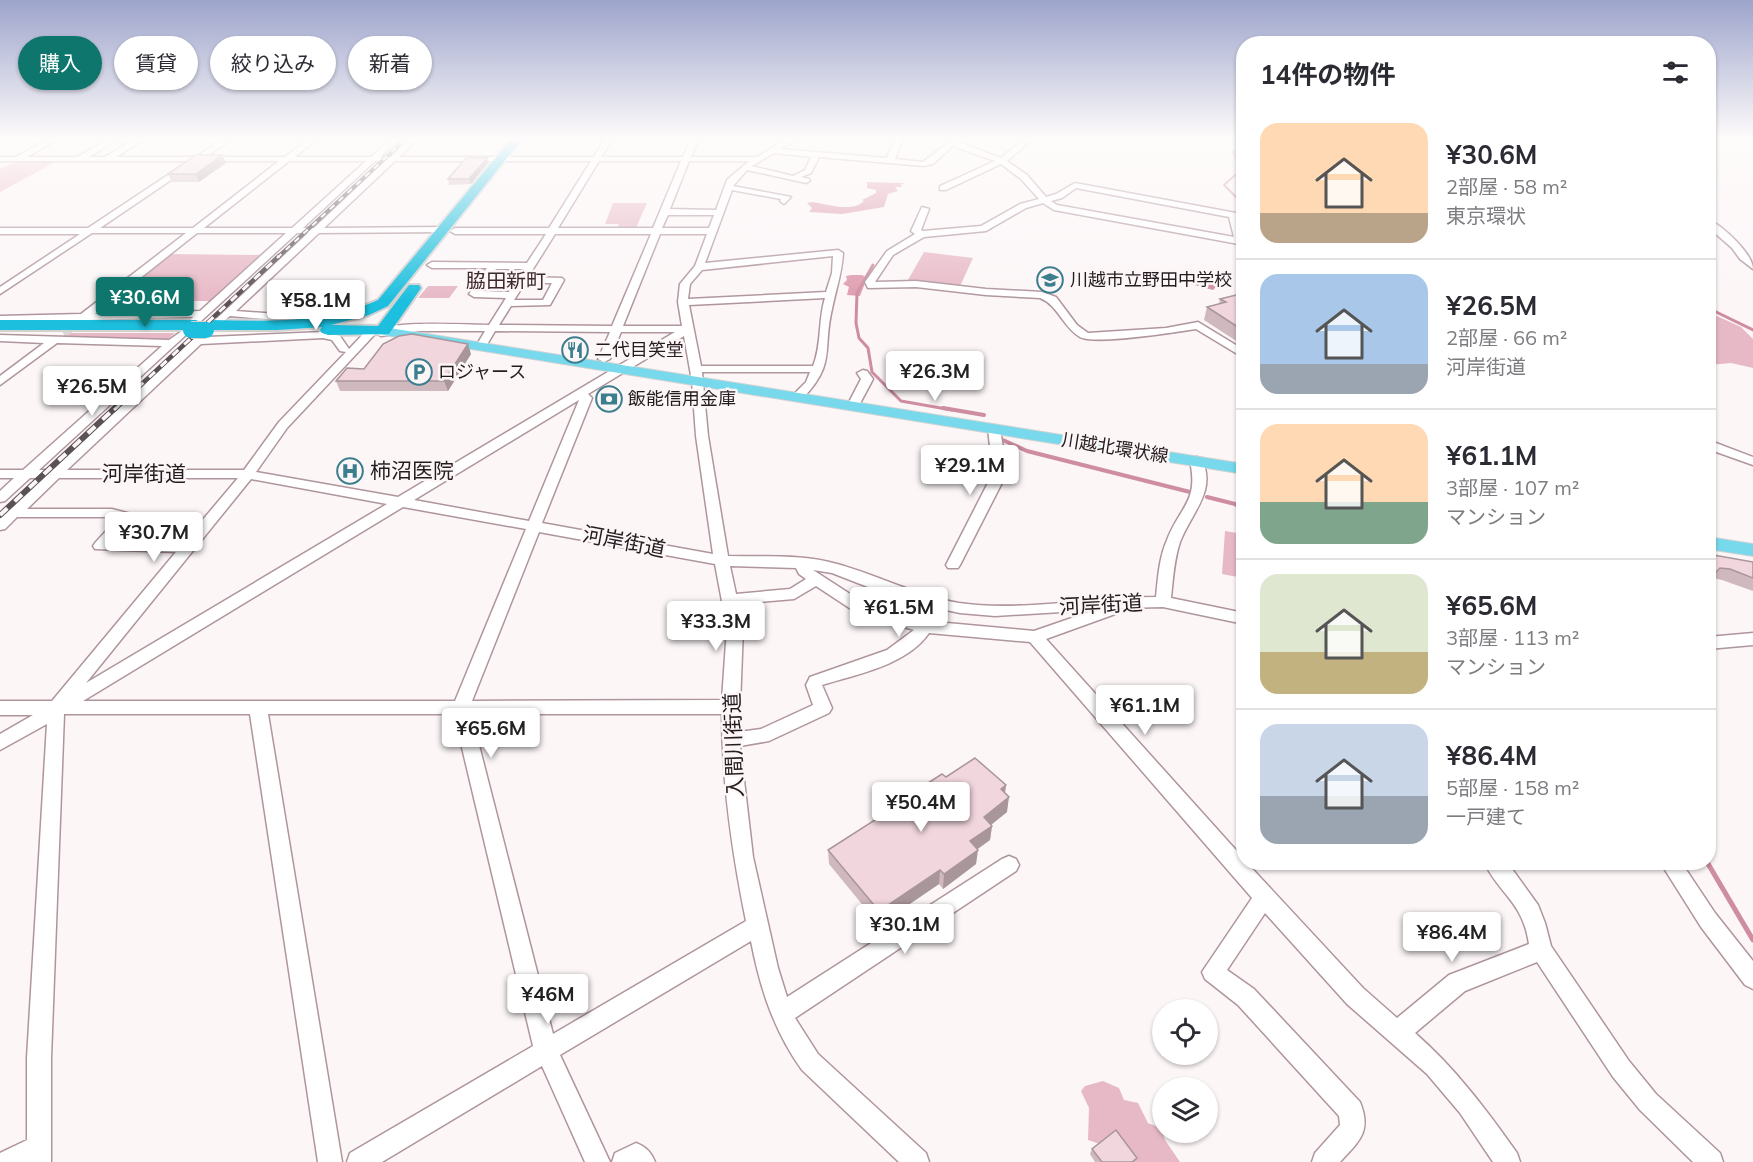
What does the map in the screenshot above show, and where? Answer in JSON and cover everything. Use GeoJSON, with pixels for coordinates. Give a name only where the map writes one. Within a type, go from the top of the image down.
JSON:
{"type":"FeatureCollection","features":[{"type":"Feature","properties":{"kind":"highway"},"geometry":{"type":"LineString","coordinates":[[377,330],[434,251],[456,215],[476,192]]}},
{"type":"Feature","properties":{"kind":"highway"},"geometry":{"type":"LineString","coordinates":[[0,330],[200,327],[341,319],[376,307],[395,290],[449,230],[479,192]]}},
{"type":"Feature","properties":{"kind":"highway"},"geometry":{"type":"LineString","coordinates":[[0,326],[377,330],[432,265],[456,215]]}},
{"type":"Feature","properties":{"kind":"highway"},"geometry":{"type":"LineString","coordinates":[[254,325],[377,330]]}},
{"type":"Feature","properties":{"kind":"main road","name":"川越北環状線"},"geometry":{"type":"LineString","coordinates":[[377,330],[622,369],[696,375],[797,397],[1236,468]]}},
{"type":"Feature","properties":{"kind":"main road"},"geometry":{"type":"LineString","coordinates":[[1716,544],[1753,550]]}},
{"type":"Feature","properties":{"kind":"street"},"geometry":{"type":"LineString","coordinates":[[0,291],[148,192]]}},
{"type":"Feature","properties":{"kind":"street"},"geometry":{"type":"LineString","coordinates":[[76,323],[246,192]]}},
{"type":"Feature","properties":{"kind":"street"},"geometry":{"type":"LineString","coordinates":[[0,526],[55,474],[294,231],[337,192]]}},
{"type":"Feature","properties":{"kind":"street"},"geometry":{"type":"LineString","coordinates":[[0,498],[172,343],[226,313],[356,192]]}},
{"type":"Feature","properties":{"kind":"street"},"geometry":{"type":"LineString","coordinates":[[481,346],[576,192]]}},
{"type":"Feature","properties":{"kind":"street"},"geometry":{"type":"LineString","coordinates":[[604,358],[673,192]]}},
{"type":"Feature","properties":{"kind":"street","name":"入間川街道"},"geometry":{"type":"LineString","coordinates":[[726,192],[714,231],[699,267],[685,284],[683,302],[696,375],[702,436],[735,628],[730,740],[735,803],[743,857],[767,968],[782,1014],[797,1044],[810,1062],[917,1162]]}},
{"type":"Feature","properties":{"kind":"street"},"geometry":{"type":"LineString","coordinates":[[758,192],[787,197],[784,201]]}},
{"type":"Feature","properties":{"kind":"street"},"geometry":{"type":"LineString","coordinates":[[1036,192],[1043,201],[1054,207],[1236,241]]}},
{"type":"Feature","properties":{"kind":"street"},"geometry":{"type":"LineString","coordinates":[[1067,192],[1023,206],[983,229],[921,234],[882,260],[870,282],[872,286],[916,284],[986,292],[1042,295],[1052,299],[1073,327],[1086,336],[1166,331],[1198,325],[1236,350]]}},
{"type":"Feature","properties":{"kind":"street"},"geometry":{"type":"LineString","coordinates":[[1113,192],[1233,215],[1236,224]]}},
{"type":"Feature","properties":{"kind":"street"},"geometry":{"type":"LineString","coordinates":[[921,234],[916,229],[925,208]]}},
{"type":"Feature","properties":{"kind":"street"},"geometry":{"type":"LineString","coordinates":[[665,213],[720,213]]}},
{"type":"Feature","properties":{"kind":"street"},"geometry":{"type":"LineString","coordinates":[[1716,229],[1736,246],[1753,266]]}},
{"type":"Feature","properties":{"kind":"street"},"geometry":{"type":"LineString","coordinates":[[0,231],[714,231]]}},
{"type":"Feature","properties":{"kind":"street"},"geometry":{"type":"LineString","coordinates":[[1222,240],[1236,252]]}},
{"type":"Feature","properties":{"kind":"street"},"geometry":{"type":"LineString","coordinates":[[699,267],[838,253],[838,265],[826,311],[822,358],[811,383],[797,397]]}},
{"type":"Feature","properties":{"kind":"street"},"geometry":{"type":"LineString","coordinates":[[432,265],[530,266]]}},
{"type":"Feature","properties":{"kind":"street"},"geometry":{"type":"LineString","coordinates":[[493,266],[474,295],[546,303],[559,280],[521,280]]}},
{"type":"Feature","properties":{"kind":"street"},"geometry":{"type":"LineString","coordinates":[[226,313],[278,317],[325,317],[361,309],[395,290]]}},
{"type":"Feature","properties":{"kind":"street"},"geometry":{"type":"LineString","coordinates":[[683,302],[830,295]]}},
{"type":"Feature","properties":{"kind":"street"},"geometry":{"type":"LineString","coordinates":[[0,320],[86,316],[200,327],[323,335],[336,338],[344,349]]}},
{"type":"Feature","properties":{"kind":"street"},"geometry":{"type":"LineString","coordinates":[[280,431],[348,368],[377,330],[492,327],[618,327],[687,330]]}},
{"type":"Feature","properties":{"kind":"street"},"geometry":{"type":"LineString","coordinates":[[9,1162],[38,1155],[41,1010],[56,708],[248,474],[355,335],[345,330]]}},
{"type":"Feature","properties":{"kind":"street"},"geometry":{"type":"LineString","coordinates":[[0,743],[687,330]]}},
{"type":"Feature","properties":{"kind":"street"},"geometry":{"type":"LineString","coordinates":[[0,338],[58,337],[172,343]]}},
{"type":"Feature","properties":{"kind":"street"},"geometry":{"type":"LineString","coordinates":[[0,382],[58,337]]}},
{"type":"Feature","properties":{"kind":"street"},"geometry":{"type":"LineString","coordinates":[[696,375],[817,369]]}},
{"type":"Feature","properties":{"kind":"street"},"geometry":{"type":"LineString","coordinates":[[853,406],[867,379],[863,373]]}},
{"type":"Feature","properties":{"kind":"street"},"geometry":{"type":"LineString","coordinates":[[579,395],[586,398],[461,708],[546,1050],[598,1162]]}},
{"type":"Feature","properties":{"kind":"street"},"geometry":{"type":"LineString","coordinates":[[953,565],[1000,473],[994,429]]}},
{"type":"Feature","properties":{"kind":"street"},"geometry":{"type":"LineString","coordinates":[[1716,447],[1753,461]]}},
{"type":"Feature","properties":{"kind":"street"},"geometry":{"type":"LineString","coordinates":[[1163,602],[1173,542],[1201,491],[1201,476],[1196,461]]}},
{"type":"Feature","properties":{"kind":"street","name":"河岸街道"},"geometry":{"type":"LineString","coordinates":[[0,474],[248,474],[723,561],[802,564],[834,568],[909,597],[960,608],[995,611],[1163,602],[1236,617]]}},
{"type":"Feature","properties":{"kind":"street"},"geometry":{"type":"LineString","coordinates":[[14,513],[112,513],[126,517],[100,546],[188,547]]}},
{"type":"Feature","properties":{"kind":"street"},"geometry":{"type":"LineString","coordinates":[[802,564],[804,571],[862,609],[925,627],[1035,636],[1133,602]]}},
{"type":"Feature","properties":{"kind":"street"},"geometry":{"type":"LineString","coordinates":[[729,600],[794,594],[816,579]]}},
{"type":"Feature","properties":{"kind":"street"},"geometry":{"type":"LineString","coordinates":[[730,740],[763,736],[823,708],[814,685],[816,681],[910,645],[922,634],[925,627]]}},
{"type":"Feature","properties":{"kind":"street"},"geometry":{"type":"LineString","coordinates":[[1035,636],[1236,865]]}},
{"type":"Feature","properties":{"kind":"street"},"geometry":{"type":"LineString","coordinates":[[1716,642],[1753,639]]}},
{"type":"Feature","properties":{"kind":"street"},"geometry":{"type":"LineString","coordinates":[[0,708],[730,707]]}},
{"type":"Feature","properties":{"kind":"street"},"geometry":{"type":"LineString","coordinates":[[258,708],[330,1162]]}},
{"type":"Feature","properties":{"kind":"street"},"geometry":{"type":"LineString","coordinates":[[782,1014],[1009,865]]}},
{"type":"Feature","properties":{"kind":"street"},"geometry":{"type":"LineString","coordinates":[[1240,870],[1355,996],[1435,1066],[1468,1105],[1508,1162]]}},
{"type":"Feature","properties":{"kind":"street"},"geometry":{"type":"LineString","coordinates":[[1501,870],[1525,900],[1539,934],[1541,950],[1621,1068],[1648,1101],[1711,1162]]}},
{"type":"Feature","properties":{"kind":"street"},"geometry":{"type":"LineString","coordinates":[[1675,870],[1708,920],[1753,978]]}},
{"type":"Feature","properties":{"kind":"street"},"geometry":{"type":"LineString","coordinates":[[1264,897],[1213,972],[1246,997],[1351,1111],[1353,1130],[1324,1162]]}},
{"type":"Feature","properties":{"kind":"street"},"geometry":{"type":"LineString","coordinates":[[359,1162],[758,925]]}},
{"type":"Feature","properties":{"kind":"street"},"geometry":{"type":"LineString","coordinates":[[1397,1033],[1457,983],[1541,950]]}},
{"type":"Feature","properties":{"kind":"street"},"geometry":{"type":"LineString","coordinates":[[624,1162],[636,1155],[643,1162]]}},
{"type":"Feature","properties":{"kind":"shaded area"},"geometry":{"type":"Polygon","coordinates":[[[894,192],[888,194],[884,207],[842,214],[809,212],[812,208],[807,203],[853,207],[876,193],[894,192]]]}},
{"type":"Feature","properties":{"kind":"shaded area"},"geometry":{"type":"Polygon","coordinates":[[[613,203],[647,203],[636,228],[617,228],[619,224],[605,224],[613,203]]]}},
{"type":"Feature","properties":{"kind":"shaded area"},"geometry":{"type":"Polygon","coordinates":[[[924,252],[973,258],[960,286],[908,280],[924,252]]]}},
{"type":"Feature","properties":{"kind":"shaded area"},"geometry":{"type":"Polygon","coordinates":[[[167,254],[267,255],[217,301],[115,301],[167,254]]]}},
{"type":"Feature","properties":{"kind":"shaded area"},"geometry":{"type":"Polygon","coordinates":[[[1188,274],[1221,282],[1213,290],[1180,281],[1188,274]]]}},
{"type":"Feature","properties":{"kind":"shaded area"},"geometry":{"type":"Polygon","coordinates":[[[862,275],[867,278],[860,296],[847,295],[849,287],[843,284],[847,280],[846,276],[862,275]]]}},
{"type":"Feature","properties":{"kind":"shaded area"},"geometry":{"type":"Polygon","coordinates":[[[428,286],[458,286],[449,298],[418,298],[428,286]]]}},
{"type":"Feature","properties":{"kind":"shaded area"},"geometry":{"type":"Polygon","coordinates":[[[1716,316],[1741,327],[1753,339],[1753,368],[1731,363],[1716,364],[1716,316]]]}},
{"type":"Feature","properties":{"kind":"shaded area"},"geometry":{"type":"Polygon","coordinates":[[[67,333],[175,333],[164,342],[59,339],[67,333]]]}},
{"type":"Feature","properties":{"kind":"shaded area"},"geometry":{"type":"Polygon","coordinates":[[[1225,531],[1236,533],[1236,577],[1222,574],[1225,531]]]}},
{"type":"Feature","properties":{"kind":"shaded area"},"geometry":{"type":"Polygon","coordinates":[[[1103,1081],[1119,1088],[1124,1100],[1138,1103],[1148,1123],[1152,1125],[1152,1143],[1167,1143],[1180,1162],[1120,1162],[1109,1147],[1088,1140],[1089,1108],[1081,1091],[1085,1086],[1103,1081]]]}},
{"type":"Feature","properties":{"kind":"building"},"geometry":{"type":"Polygon","coordinates":[[[1236,295],[1236,326],[1207,307],[1226,302],[1220,299],[1236,295]]]}},
{"type":"Feature","properties":{"kind":"building","name":"ロジャース"},"geometry":{"type":"Polygon","coordinates":[[[412,334],[468,344],[444,381],[336,381],[347,368],[364,369],[383,344],[399,336],[412,334]]]}},
{"type":"Feature","properties":{"kind":"building"},"geometry":{"type":"Polygon","coordinates":[[[1716,555],[1753,562],[1753,578],[1730,569],[1720,568],[1716,572],[1716,555]]]}},
{"type":"Feature","properties":{"kind":"building"},"geometry":{"type":"Polygon","coordinates":[[[975,758],[1006,785],[1001,789],[1009,797],[984,817],[992,826],[970,841],[978,850],[944,874],[940,870],[879,911],[828,850],[886,813],[894,805],[887,798],[904,787],[911,794],[942,774],[946,777],[975,758]]]}},
{"type":"Feature","properties":{"kind":"building"},"geometry":{"type":"Polygon","coordinates":[[[1116,1130],[1137,1158],[1132,1162],[1102,1162],[1092,1149],[1116,1130]]]}},
{"type":"Feature","properties":{"kind":"waterway"},"geometry":{"type":"LineString","coordinates":[[1231,192],[1236,197]]}},
{"type":"Feature","properties":{"kind":"waterway"},"geometry":{"type":"LineString","coordinates":[[873,265],[857,293],[856,323],[859,338],[868,348],[872,372],[901,401],[952,410]]}},
{"type":"Feature","properties":{"kind":"waterway"},"geometry":{"type":"LineString","coordinates":[[1716,312],[1753,330]]}},
{"type":"Feature","properties":{"kind":"waterway"},"geometry":{"type":"LineString","coordinates":[[943,408],[984,415]]}},
{"type":"Feature","properties":{"kind":"waterway"},"geometry":{"type":"LineString","coordinates":[[1003,440],[1027,451],[1194,493]]}},
{"type":"Feature","properties":{"kind":"waterway"},"geometry":{"type":"LineString","coordinates":[[1207,497],[1236,505]]}},
{"type":"Feature","properties":{"kind":"waterway"},"geometry":{"type":"LineString","coordinates":[[1712,870],[1753,940]]}},
{"type":"Feature","properties":{"kind":"tunnel"},"geometry":{"type":"LineString","coordinates":[[63,333],[76,323]]}},
{"type":"Feature","properties":{"kind":"railway"},"geometry":{"type":"LineString","coordinates":[[277,258],[348,192]]}},
{"type":"Feature","properties":{"kind":"railway"},"geometry":{"type":"LineString","coordinates":[[114,410],[279,256]]}},
{"type":"Feature","properties":{"kind":"railway"},"geometry":{"type":"LineString","coordinates":[[0,515],[115,408]]}},
{"type":"Feature","properties":{"kind":"place","name":"川越市立野田中学校"},"geometry":{"type":"Point","coordinates":[1050,280]}},
{"type":"Feature","properties":{"kind":"place","name":"二代目笑堂"},"geometry":{"type":"Point","coordinates":[575,350]}},
{"type":"Feature","properties":{"kind":"place","name":"ロジャース"},"geometry":{"type":"Point","coordinates":[419,372]}},
{"type":"Feature","properties":{"kind":"place","name":"飯能信用金庫"},"geometry":{"type":"Point","coordinates":[609,399]}},
{"type":"Feature","properties":{"kind":"place","name":"柿沼医院"},"geometry":{"type":"Point","coordinates":[350,471]}},
{"type":"Feature","properties":{"kind":"district","name":"脇田新町"},"geometry":{"type":"Point","coordinates":[506,281]}}]}
